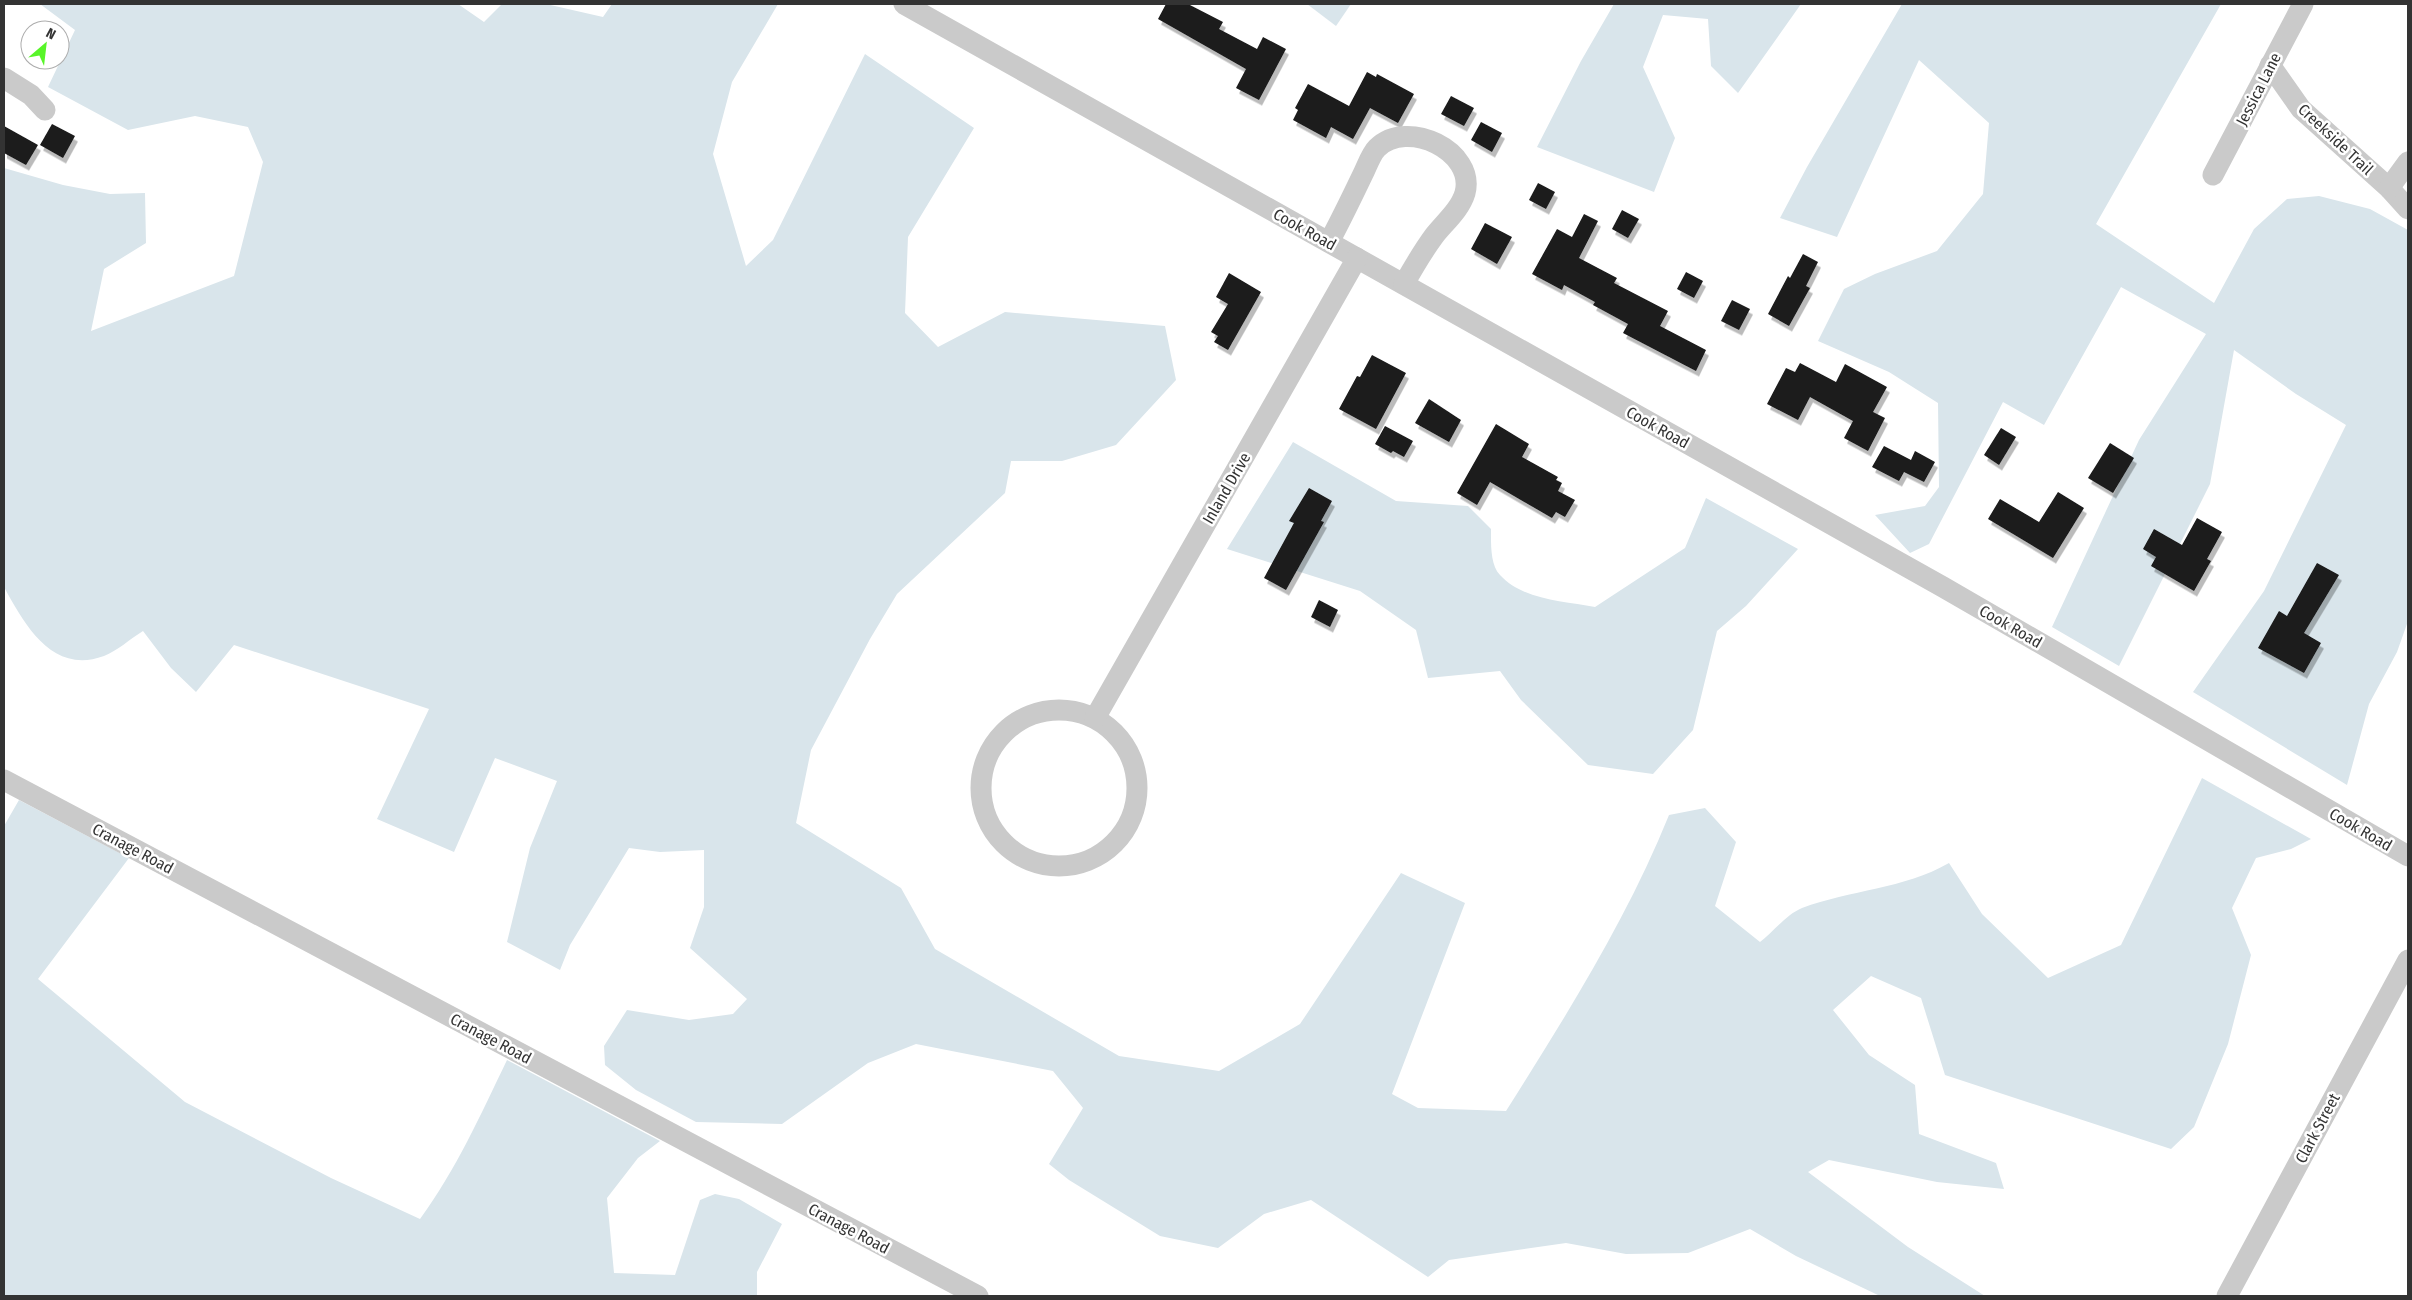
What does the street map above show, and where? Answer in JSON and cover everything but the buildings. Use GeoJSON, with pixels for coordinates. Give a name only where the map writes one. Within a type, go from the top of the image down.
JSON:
{"type":"FeatureCollection","features":[{"type":"Feature","properties":{"kind":"street","name":"Cook Road"},"geometry":{"type":"LineString","coordinates":[[904,4],[1976,605],[2408,856]]}},
{"type":"Feature","properties":{"kind":"street","name":"Jessica Lane"},"geometry":{"type":"LineString","coordinates":[[2213,175],[2303,4]]}},
{"type":"Feature","properties":{"kind":"street","name":"Creekside Trail"},"geometry":{"type":"LineString","coordinates":[[2270,65],[2301,108],[2389,188],[2408,209]]}},
{"type":"Feature","properties":{"kind":"street"},"geometry":{"type":"LineString","coordinates":[[4,78],[31,95],[45,110]]}},
{"type":"Feature","properties":{"kind":"street"},"geometry":{"type":"LineString","coordinates":[[1329,242],[1377,148],[1396,136],[1412,136],[1433,141],[1451,153],[1464,171],[1466,186],[1458,206],[1434,237],[1404,284]]}},
{"type":"Feature","properties":{"kind":"street"},"geometry":{"type":"LineString","coordinates":[[2389,188],[2408,162]]}},
{"type":"Feature","properties":{"kind":"street","name":"Inland Drive"},"geometry":{"type":"LineString","coordinates":[[1095,718],[1357,258]]}},
{"type":"Feature","properties":{"kind":"street"},"geometry":{"type":"LineString","coordinates":[[1069,709],[1095,718],[1116,733],[1132,756],[1138,798],[1130,825],[1120,839],[1099,856],[1073,866],[1033,862],[1009,849],[996,836],[982,804],[982,768],[1001,734],[1023,717],[1042,710],[1069,709]]}},
{"type":"Feature","properties":{"kind":"street","name":"Cranage Road"},"geometry":{"type":"LineString","coordinates":[[4,780],[978,1296]]}},
{"type":"Feature","properties":{"kind":"street","name":"Clark Street"},"geometry":{"type":"LineString","coordinates":[[2226,1296],[2408,960]]}},
{"type":"Feature","properties":{"kind":"shaded area"},"geometry":{"type":"Polygon","coordinates":[[[40,4],[458,4],[484,22],[502,4],[546,4],[603,17],[612,4],[778,4],[732,82],[713,154],[746,266],[773,240],[865,54],[974,128],[908,237],[905,313],[938,347],[1005,312],[1165,326],[1176,380],[1116,445],[1062,461],[1011,461],[1005,493],[897,594],[870,639],[811,750],[796,823],[901,888],[935,949],[1119,1056],[1219,1071],[1300,1024],[1401,873],[1465,903],[1392,1094],[1418,1108],[1506,1111],[1573,1003],[1615,929],[1669,815],[1705,808],[1736,842],[1715,906],[1760,942],[1786,919],[1802,908],[1895,884],[1932,872],[1949,863],[1982,914],[2048,978],[2121,945],[2202,778],[2311,839],[2291,849],[2256,858],[2232,908],[2251,955],[2228,1044],[2194,1127],[2171,1149],[1945,1075],[1921,998],[1871,976],[1833,1010],[1869,1055],[1915,1085],[1919,1134],[1996,1163],[2004,1189],[1937,1182],[1829,1160],[1808,1172],[1908,1247],[1985,1296],[1880,1296],[1796,1256],[1750,1229],[1688,1253],[1626,1254],[1566,1243],[1449,1260],[1428,1277],[1311,1200],[1264,1214],[1218,1248],[1160,1236],[1069,1180],[1049,1164],[1083,1108],[1053,1071],[916,1044],[868,1063],[782,1124],[696,1122],[636,1090],[605,1065],[604,1046],[627,1010],[689,1020],[733,1014],[747,999],[690,948],[704,907],[704,850],[660,852],[629,848],[570,945],[560,970],[507,942],[530,848],[557,781],[495,758],[454,852],[377,819],[429,709],[234,645],[196,692],[171,668],[143,631],[104,656],[86,660],[69,659],[55,653],[42,643],[31,631],[12,602],[4,587],[4,168],[63,185],[110,194],[145,193],[146,243],[104,269],[91,331],[234,276],[263,162],[248,127],[195,116],[128,130],[48,87],[56,70],[70,70],[70,41],[75,30],[70,26],[70,20],[62,20],[40,4]]]}},
{"type":"Feature","properties":{"kind":"shaded area"},"geometry":{"type":"Polygon","coordinates":[[[1307,4],[1351,4],[1336,26],[1307,4]]]}},
{"type":"Feature","properties":{"kind":"shaded area"},"geometry":{"type":"Polygon","coordinates":[[[1614,4],[1801,4],[1738,93],[1711,66],[1708,19],[1663,15],[1643,67],[1675,138],[1654,192],[1537,147],[1581,61],[1614,4]]]}},
{"type":"Feature","properties":{"kind":"shaded area"},"geometry":{"type":"Polygon","coordinates":[[[1902,4],[2221,4],[2096,224],[2214,303],[2254,229],[2287,199],[2319,196],[2370,209],[2408,230],[2408,621],[2397,652],[2369,704],[2347,785],[2193,692],[2264,591],[2346,425],[2296,394],[2234,350],[2210,484],[2119,666],[2052,627],[2139,440],[2206,334],[2121,287],[2044,425],[2003,402],[1929,544],[1910,553],[1875,515],[1925,506],[1939,487],[1938,403],[1889,372],[1818,341],[1844,289],[1875,274],[1937,251],[1983,194],[1989,123],[1919,60],[1837,237],[1780,218],[1807,167],[1902,4]]]}},
{"type":"Feature","properties":{"kind":"shaded area"},"geometry":{"type":"Polygon","coordinates":[[[1293,442],[1396,501],[1468,506],[1491,529],[1494,565],[1500,575],[1520,590],[1557,601],[1595,607],[1685,548],[1706,498],[1798,549],[1746,606],[1717,631],[1693,730],[1653,774],[1588,765],[1521,700],[1500,671],[1428,678],[1416,630],[1360,591],[1227,549],[1293,442]]]}},
{"type":"Feature","properties":{"kind":"shaded area"},"geometry":{"type":"Polygon","coordinates":[[[19,800],[129,858],[38,979],[185,1102],[331,1178],[420,1219],[445,1181],[478,1121],[507,1060],[660,1141],[638,1158],[607,1198],[614,1273],[675,1275],[700,1200],[715,1194],[739,1199],[782,1224],[757,1272],[757,1296],[4,1296],[4,826],[19,800]]]}}]}
